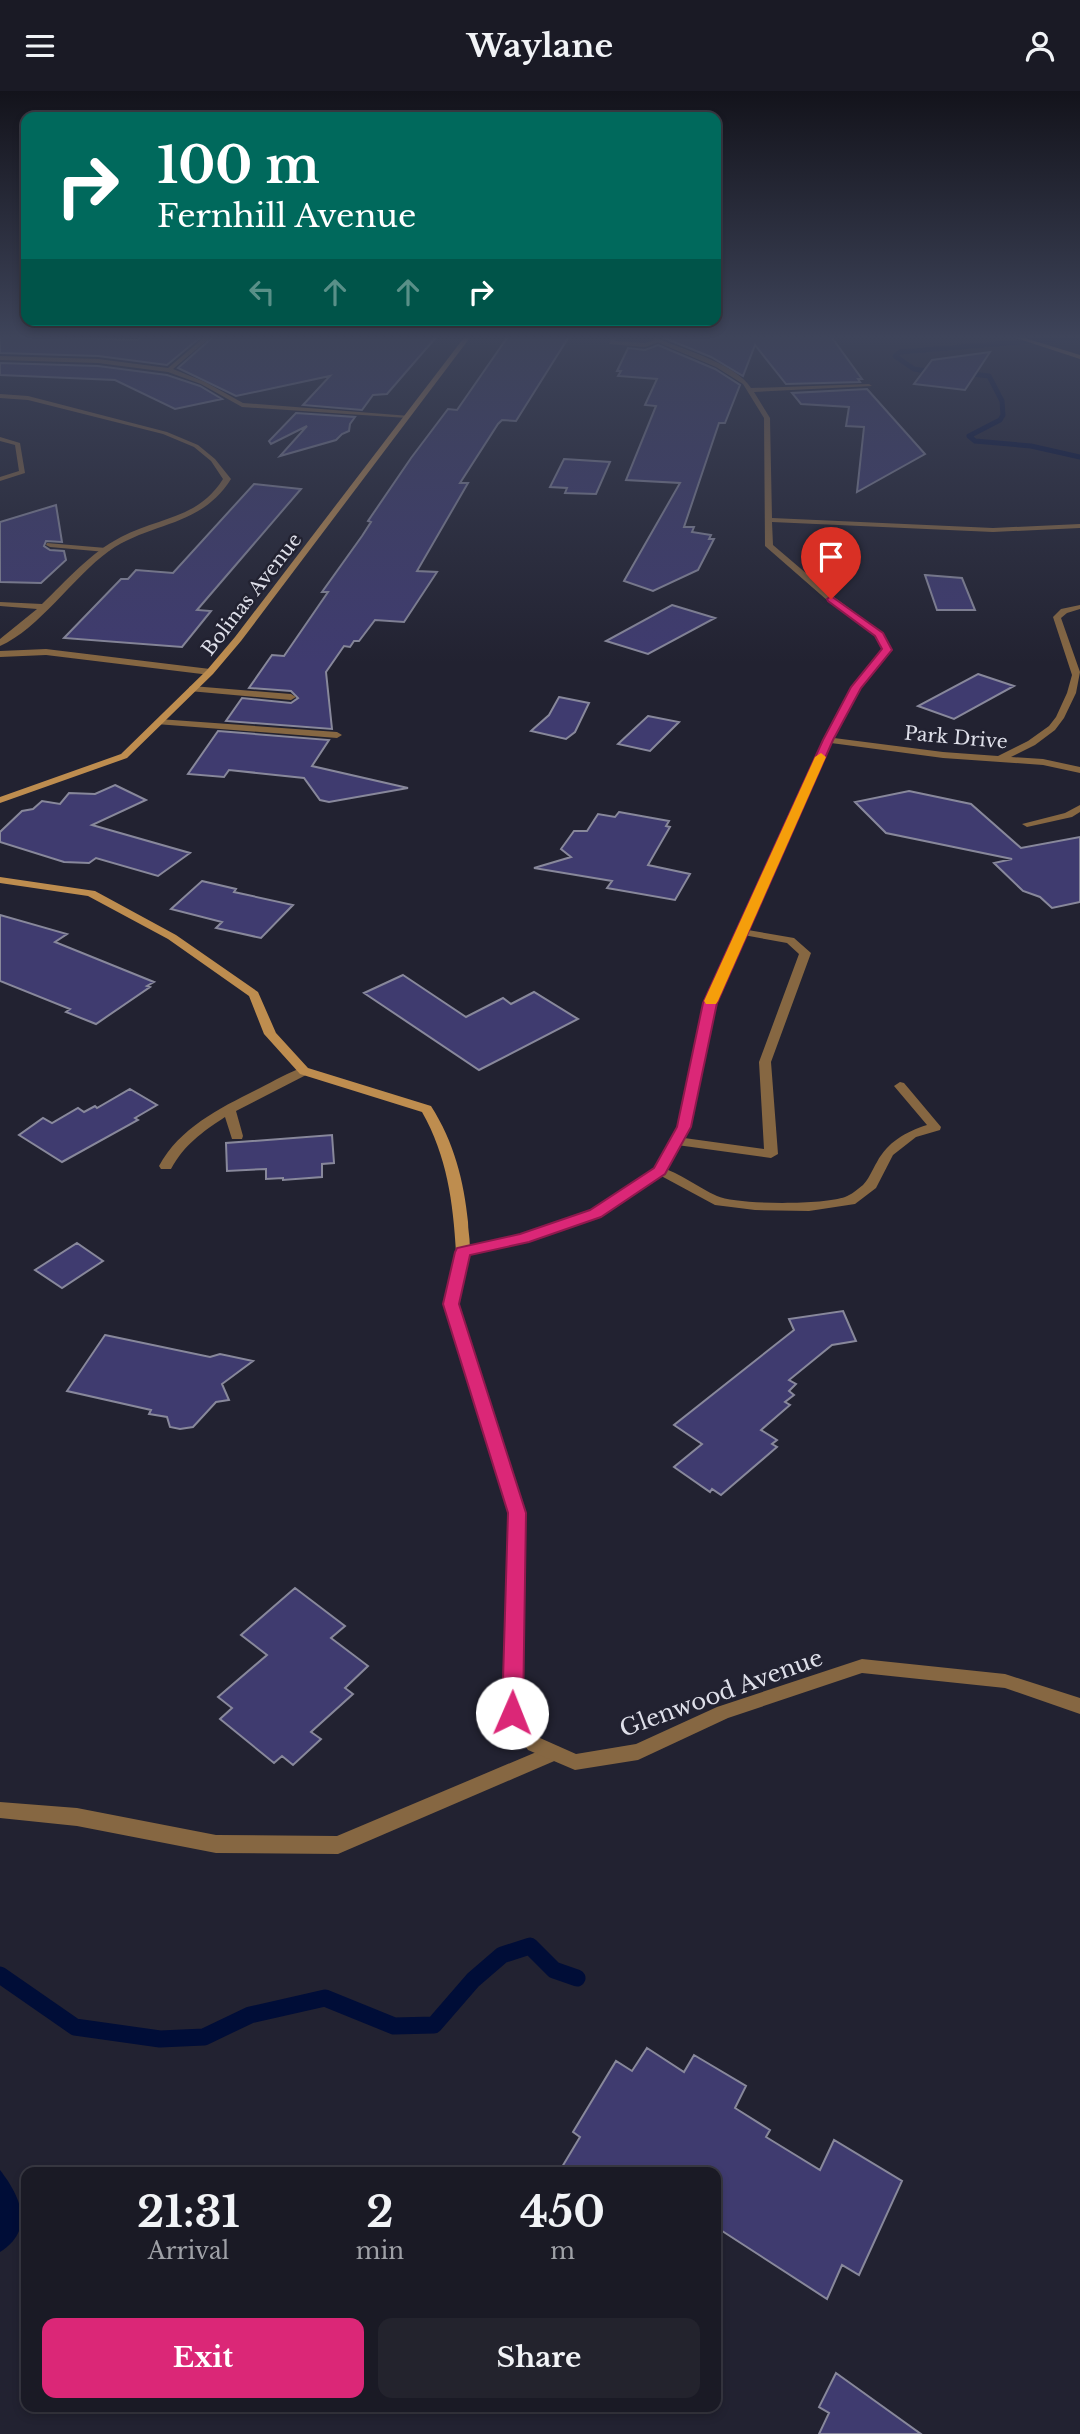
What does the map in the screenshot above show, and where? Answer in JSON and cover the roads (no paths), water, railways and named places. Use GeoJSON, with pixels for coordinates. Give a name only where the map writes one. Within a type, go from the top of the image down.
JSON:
{"type":"FeatureCollection","features":[{"type":"Feature","properties":{"kind":"street"},"geometry":{"type":"LineString","coordinates":[[0,479],[23,472],[16,444]]}},
{"type":"Feature","properties":{"kind":"street"},"geometry":{"type":"LineString","coordinates":[[0,643],[28,624],[90,560],[125,538],[199,510],[219,496],[227,479],[213,460],[192,444]]}},
{"type":"Feature","properties":{"kind":"street","name":"Bolinas Avenue"},"geometry":{"type":"LineString","coordinates":[[0,800],[124,756],[210,672],[385,444]]}},
{"type":"Feature","properties":{"kind":"street"},"geometry":{"type":"LineString","coordinates":[[463,1252],[523,1238],[596,1213],[659,1171],[684,1127],[710,1003],[828,740],[856,687],[887,650],[880,635],[831,599],[769,546],[767,444]]}},
{"type":"Feature","properties":{"kind":"street"},"geometry":{"type":"LineString","coordinates":[[767,520],[993,530],[1080,526]]}},
{"type":"Feature","properties":{"kind":"street"},"geometry":{"type":"LineString","coordinates":[[50,545],[106,550]]}},
{"type":"Feature","properties":{"kind":"street"},"geometry":{"type":"LineString","coordinates":[[0,604],[44,607]]}},
{"type":"Feature","properties":{"kind":"street"},"geometry":{"type":"LineString","coordinates":[[1000,759],[1041,739],[1056,725],[1070,703],[1078,675],[1056,617],[1064,611],[1080,607]]}},
{"type":"Feature","properties":{"kind":"street"},"geometry":{"type":"LineString","coordinates":[[28,624],[33,640],[46,652]]}},
{"type":"Feature","properties":{"kind":"street"},"geometry":{"type":"LineString","coordinates":[[0,654],[46,652],[210,672]]}},
{"type":"Feature","properties":{"kind":"street"},"geometry":{"type":"LineString","coordinates":[[192,689],[291,697]]}},
{"type":"Feature","properties":{"kind":"street"},"geometry":{"type":"LineString","coordinates":[[159,722],[337,735]]}},
{"type":"Feature","properties":{"kind":"street","name":"Park Drive"},"geometry":{"type":"LineString","coordinates":[[828,740],[943,755],[1043,762],[1080,769]]}},
{"type":"Feature","properties":{"kind":"street"},"geometry":{"type":"LineString","coordinates":[[1027,824],[1068,815],[1080,808]]}},
{"type":"Feature","properties":{"kind":"street"},"geometry":{"type":"LineString","coordinates":[[0,880],[92,893],[172,937],[254,994],[270,1034],[304,1071],[229,1110],[193,1133],[169,1157],[166,1166]]}},
{"type":"Feature","properties":{"kind":"street"},"geometry":{"type":"LineString","coordinates":[[677,1141],[771,1154],[765,1062],[805,953],[790,940],[742,933]]}},
{"type":"Feature","properties":{"kind":"street","name":"Glenwood Avenue"},"geometry":{"type":"LineString","coordinates":[[304,1071],[427,1109],[441,1132],[458,1182],[463,1252],[451,1304],[517,1513],[512,1713],[534,1744],[575,1762],[638,1752],[723,1712],[862,1666],[1005,1681],[1080,1706]]}},
{"type":"Feature","properties":{"kind":"street"},"geometry":{"type":"LineString","coordinates":[[659,1171],[683,1181],[715,1201],[755,1206],[810,1207],[850,1201],[871,1185],[888,1153],[911,1134],[935,1127],[900,1086]]}},
{"type":"Feature","properties":{"kind":"street"},"geometry":{"type":"LineString","coordinates":[[229,1110],[237,1136]]}},
{"type":"Feature","properties":{"kind":"street"},"geometry":{"type":"LineString","coordinates":[[0,1810],[77,1817],[216,1844],[338,1845],[553,1753]]}},
{"type":"Feature","properties":{"kind":"water"},"geometry":{"type":"Polygon","coordinates":[[[0,2170],[14,2191],[21,2213],[21,2224],[18,2234],[0,2252],[0,2170]]]}},
{"type":"Feature","properties":{"kind":"waterway"},"geometry":{"type":"LineString","coordinates":[[1012,444],[1080,457]]}},
{"type":"Feature","properties":{"kind":"waterway"},"geometry":{"type":"LineString","coordinates":[[0,1975],[75,2027],[160,2039],[204,2037],[250,2015],[325,1998],[394,2026],[434,2025],[473,1980],[502,1955],[530,1946],[554,1970],[577,1978]]}}]}
